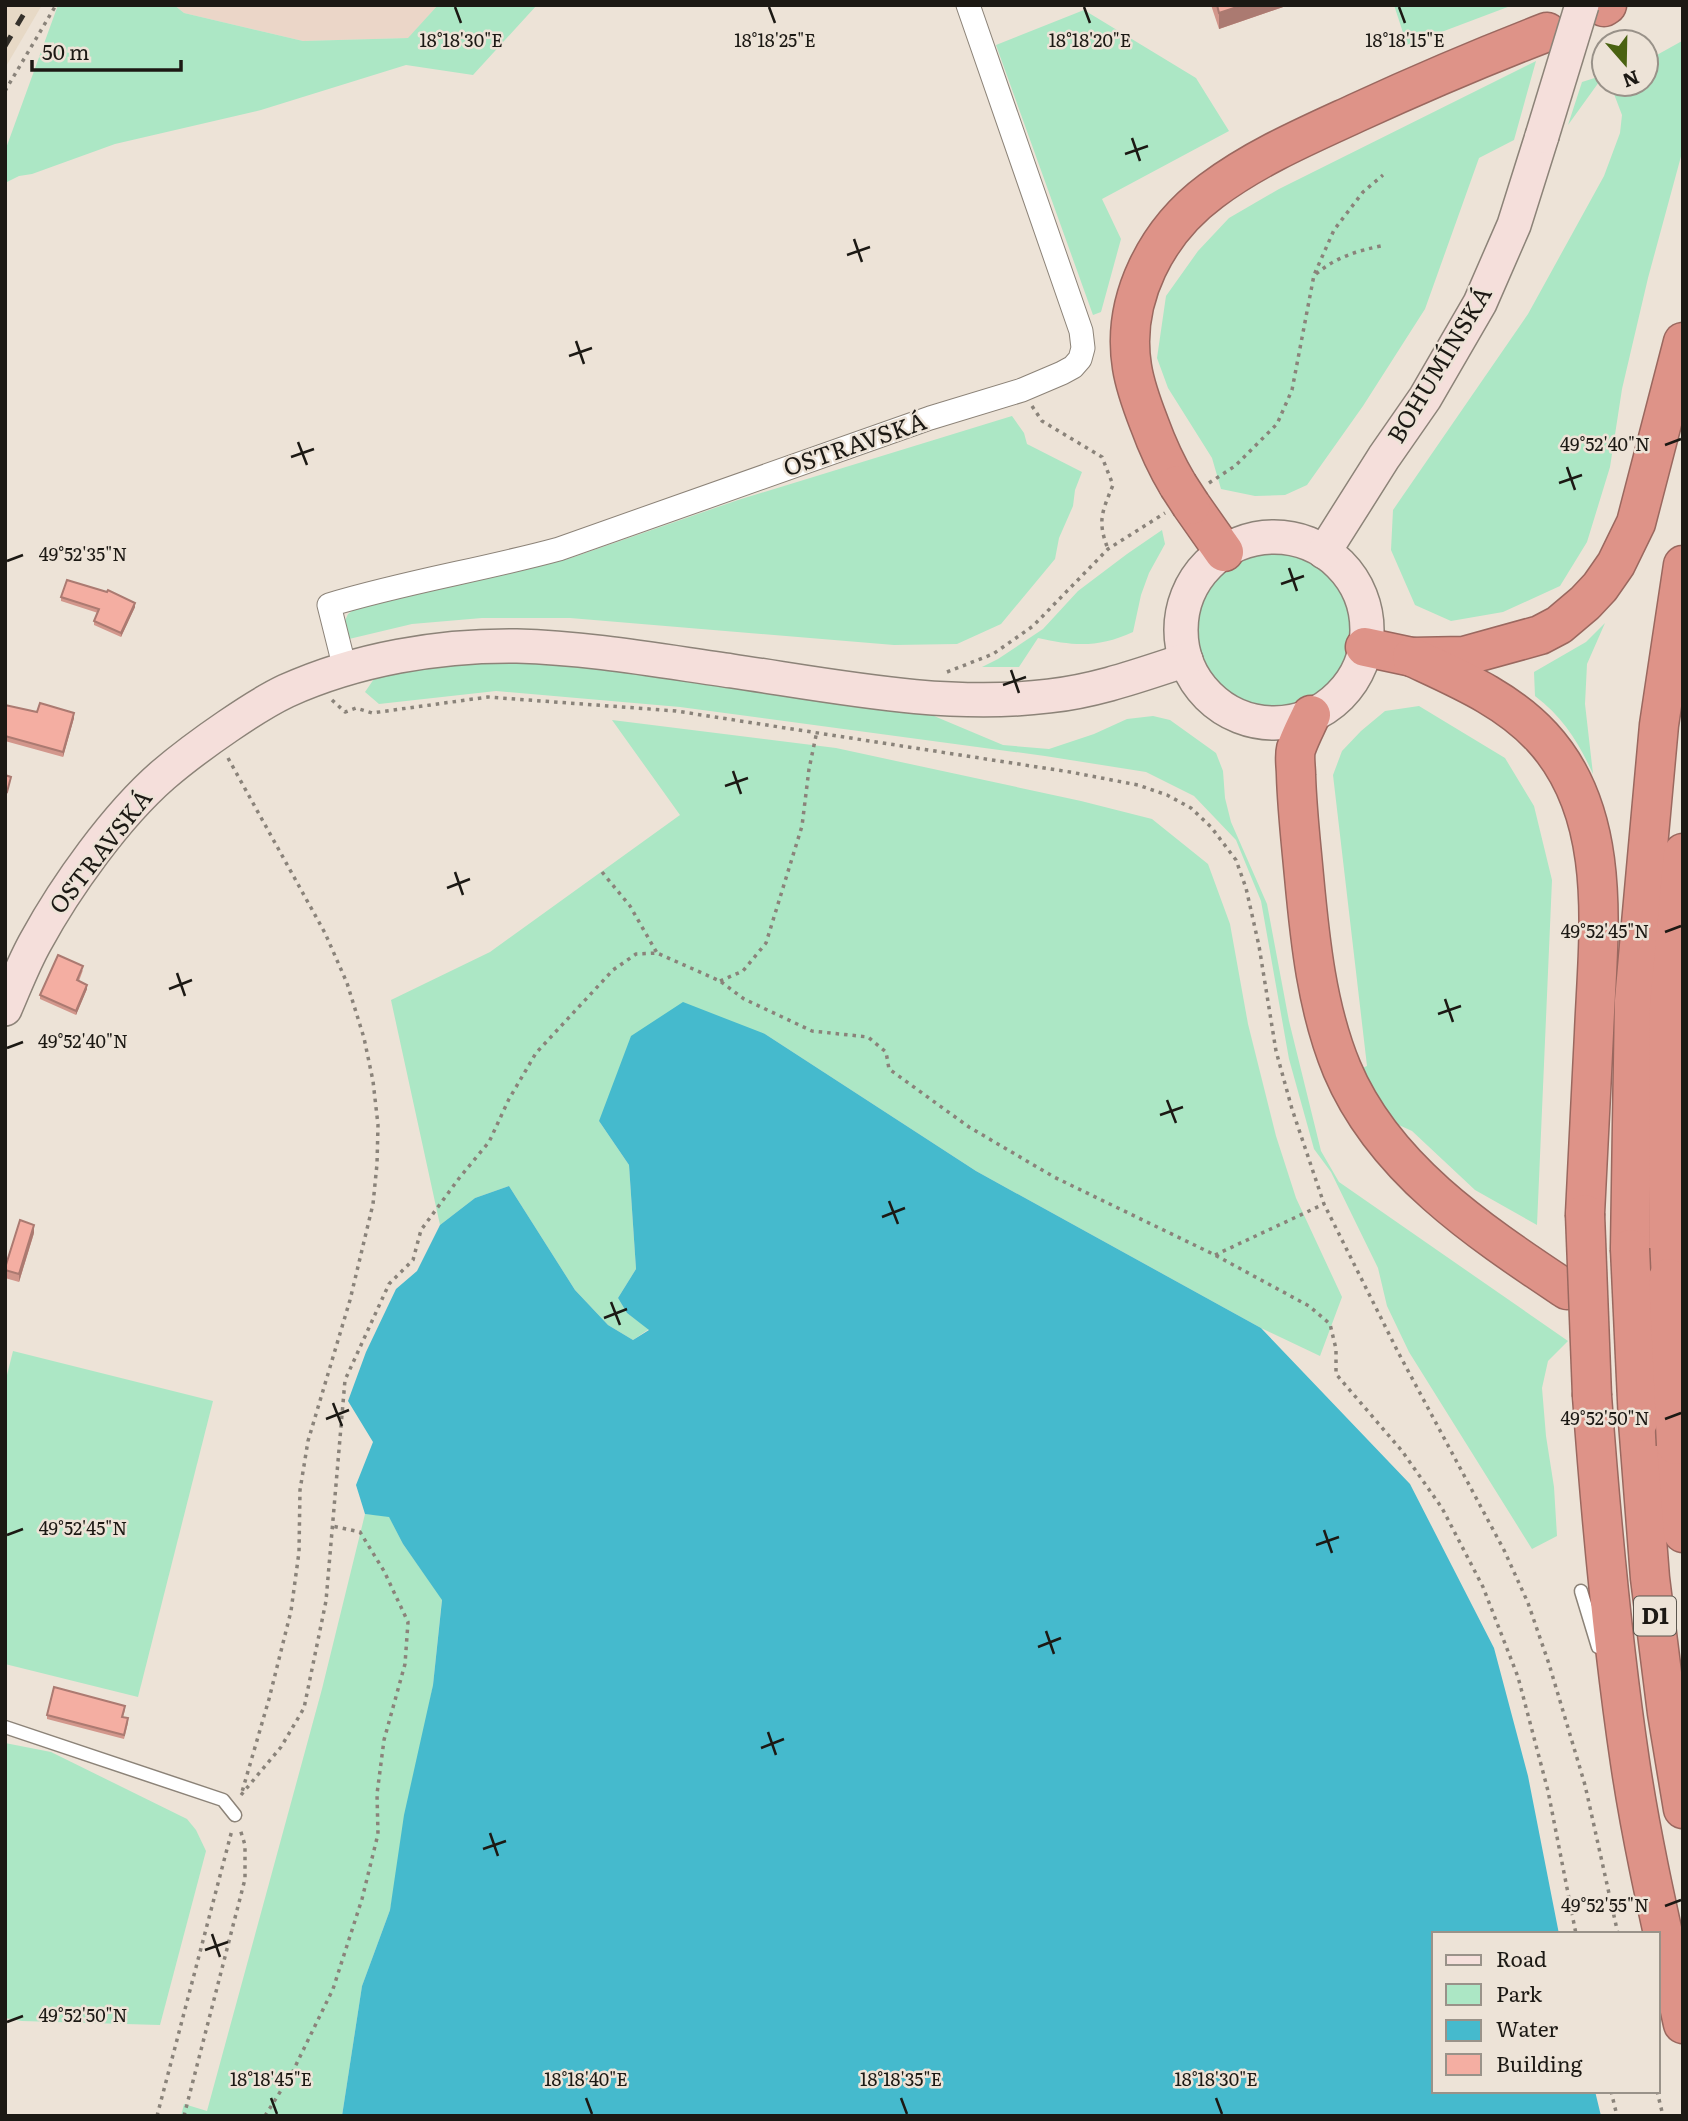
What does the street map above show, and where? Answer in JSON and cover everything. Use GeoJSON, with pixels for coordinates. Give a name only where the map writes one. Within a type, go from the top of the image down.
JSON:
{"type":"FeatureCollection","features":[{"type":"Feature","properties":{"kind":"highway"},"geometry":{"type":"LineString","coordinates":[[1224,552],[1176,502],[1167,468],[1134,377],[1131,330],[1136,298],[1143,277],[1167,234],[1211,191],[1259,160],[1447,71],[1547,32]]}},
{"type":"Feature","properties":{"kind":"highway"},"geometry":{"type":"LineString","coordinates":[[1365,647],[1412,657],[1464,656],[1540,635],[1568,618],[1600,587],[1624,551],[1636,523],[1683,342]]}},
{"type":"Feature","properties":{"kind":"highway","name":"D1"},"geometry":{"type":"LineString","coordinates":[[1683,565],[1658,725],[1634,1000],[1630,1249],[1638,1422],[1650,1578],[1667,1713],[1683,1809]]}},
{"type":"Feature","properties":{"kind":"highway"},"geometry":{"type":"LineString","coordinates":[[1412,657],[1477,688],[1527,722],[1551,747],[1565,767],[1587,817],[1596,874],[1598,951],[1585,1214],[1592,1396],[1601,1522],[1631,1765],[1652,1882],[1683,2024]]}},
{"type":"Feature","properties":{"kind":"highway"},"geometry":{"type":"LineString","coordinates":[[1311,715],[1296,751],[1309,932],[1326,1021],[1343,1072],[1368,1119],[1423,1182],[1493,1241],[1567,1290]]}},
{"type":"Feature","properties":{"kind":"highway"},"geometry":{"type":"LineString","coordinates":[[1683,853],[1669,1006],[1668,1278],[1683,1533]]}},
{"type":"Feature","properties":{"kind":"main road","name":"BOHUMÍNSKÁ"},"geometry":{"type":"LineString","coordinates":[[1324,552],[1425,398],[1480,303],[1514,225],[1542,136],[1598,6]]}},
{"type":"Feature","properties":{"kind":"main road"},"geometry":{"type":"LineString","coordinates":[[1274,537],[1300,542],[1324,552],[1344,570],[1359,593],[1366,620],[1365,647],[1357,671],[1342,692],[1311,715],[1278,723],[1253,720],[1229,711],[1203,690],[1186,660],[1181,633],[1184,606],[1195,581],[1203,570],[1224,552],[1256,539],[1274,537]]}},
{"type":"Feature","properties":{"kind":"main road","name":"OSTRAVSKÁ"},"geometry":{"type":"LineString","coordinates":[[5,1009],[34,943],[63,895],[125,815],[161,776],[256,707],[287,691],[345,669],[433,651],[516,646],[569,649],[883,693],[992,699],[1046,697],[1096,689],[1186,660]]}},
{"type":"Feature","properties":{"kind":"street","name":"OSTRAVSKÁ"},"geometry":{"type":"LineString","coordinates":[[345,669],[329,605],[376,591],[559,550],[930,418],[1022,390],[1073,367],[1080,359],[1083,342],[968,5]]}},
{"type":"Feature","properties":{"kind":"lane"},"geometry":{"type":"LineString","coordinates":[[1581,1591],[1631,1765]]}},
{"type":"Feature","properties":{"kind":"lane"},"geometry":{"type":"LineString","coordinates":[[5,1727],[223,1800],[235,1815]]}},
{"type":"Feature","properties":{"kind":"path"},"geometry":{"type":"LineString","coordinates":[[5,91],[56,5]]}},
{"type":"Feature","properties":{"kind":"path"},"geometry":{"type":"LineString","coordinates":[[1217,478],[1235,466],[1277,424],[1292,390],[1314,275],[1334,230],[1363,192],[1383,175]]}},
{"type":"Feature","properties":{"kind":"path"},"geometry":{"type":"LineString","coordinates":[[1314,275],[1333,261],[1359,251],[1385,246]]}},
{"type":"Feature","properties":{"kind":"path"},"geometry":{"type":"LineString","coordinates":[[1022,390],[1042,421],[1102,457],[1113,485],[1102,511],[1101,530],[1108,549]]}},
{"type":"Feature","properties":{"kind":"path"},"geometry":{"type":"LineString","coordinates":[[936,673],[993,654],[1033,626],[1108,549],[1176,502]]}},
{"type":"Feature","properties":{"kind":"path"},"geometry":{"type":"LineString","coordinates":[[356,708],[372,713],[488,697],[676,711],[817,731],[1138,785],[1167,795],[1198,814],[1236,860],[1246,888],[1259,946],[1276,1051],[1292,1109],[1324,1203],[1398,1352],[1504,1550],[1528,1603],[1586,1786],[1618,1932]]}},
{"type":"Feature","properties":{"kind":"path"},"geometry":{"type":"LineString","coordinates":[[720,981],[743,971],[766,943],[802,826],[808,769],[817,731]]}},
{"type":"Feature","properties":{"kind":"path"},"geometry":{"type":"LineString","coordinates":[[157,2116],[291,1611],[299,1552],[300,1490],[308,1441],[351,1300],[373,1204],[377,1164],[378,1125],[373,1081],[347,984],[325,933],[225,751]]}},
{"type":"Feature","properties":{"kind":"path"},"geometry":{"type":"LineString","coordinates":[[602,872],[630,906],[657,953]]}},
{"type":"Feature","properties":{"kind":"path"},"geometry":{"type":"LineString","coordinates":[[241,1796],[281,1747],[304,1708],[326,1601],[345,1380],[389,1284],[413,1260],[421,1230],[489,1142],[509,1099],[536,1053],[613,970],[636,954],[657,953],[720,981],[744,999],[812,1031],[867,1037],[886,1052],[888,1069],[969,1127],[1054,1177],[1215,1255],[1309,1306],[1330,1324],[1336,1349],[1336,1374],[1402,1451],[1442,1508],[1483,1587],[1518,1677],[1548,1791],[1576,1932]]}},
{"type":"Feature","properties":{"kind":"path"},"geometry":{"type":"LineString","coordinates":[[1215,1255],[1324,1203]]}},
{"type":"Feature","properties":{"kind":"path"},"geometry":{"type":"LineString","coordinates":[[265,2116],[292,2073],[333,1989],[362,1899],[379,1834],[377,1794],[384,1740],[405,1664],[408,1622],[384,1572],[360,1532],[332,1526]]}},
{"type":"Feature","properties":{"kind":"path"},"geometry":{"type":"LineString","coordinates":[[184,2116],[245,1879],[245,1845],[235,1815]]}},
{"type":"Feature","properties":{"kind":"path"},"geometry":{"type":"LineString","coordinates":[[1612,2093],[1618,2116]]}},
{"type":"Feature","properties":{"kind":"path"},"geometry":{"type":"LineString","coordinates":[[1657,2093],[1663,2116]]}},
{"type":"Feature","properties":{"kind":"shaded area"},"geometry":{"type":"Polygon","coordinates":[[[5,5],[42,5],[5,68],[5,5]]]}},
{"type":"Feature","properties":{"kind":"shaded area"},"geometry":{"type":"Polygon","coordinates":[[[174,5],[438,5],[409,38],[303,41],[184,13],[174,5]]]}},
{"type":"Feature","properties":{"kind":"green space"},"geometry":{"type":"Polygon","coordinates":[[[58,5],[174,5],[184,13],[303,41],[408,38],[438,5],[537,5],[473,75],[406,65],[261,110],[115,144],[5,183],[5,151],[58,5]]]}},
{"type":"Feature","properties":{"kind":"green space"},"geometry":{"type":"Polygon","coordinates":[[[1394,5],[1513,5],[1407,45],[1394,5]]]}},
{"type":"Feature","properties":{"kind":"green space"},"geometry":{"type":"Polygon","coordinates":[[[1084,10],[1196,78],[1229,131],[1102,199],[1121,239],[1101,312],[1093,315],[996,45],[1084,10]]]}},
{"type":"Feature","properties":{"kind":"green space"},"geometry":{"type":"Polygon","coordinates":[[[1682,41],[1683,149],[1648,278],[1622,389],[1610,467],[1587,542],[1560,586],[1503,612],[1451,621],[1415,605],[1391,550],[1393,510],[1528,314],[1604,176],[1620,133],[1622,115],[1616,98],[1660,98],[1660,53],[1682,41]]]}},
{"type":"Feature","properties":{"kind":"green space"},"geometry":{"type":"Polygon","coordinates":[[[1536,61],[1514,140],[1479,158],[1425,309],[1363,406],[1307,485],[1285,495],[1255,496],[1221,489],[1212,458],[1168,388],[1157,358],[1166,296],[1198,251],[1229,218],[1279,189],[1536,61]]]}},
{"type":"Feature","properties":{"kind":"green space"},"geometry":{"type":"Polygon","coordinates":[[[1590,79],[1590,94],[1568,125],[1582,82],[1590,79]]]}},
{"type":"Feature","properties":{"kind":"green space"},"geometry":{"type":"Polygon","coordinates":[[[1012,416],[1024,433],[1027,444],[1082,472],[1075,490],[1073,506],[1059,538],[1055,559],[1001,624],[957,644],[894,645],[570,618],[482,618],[412,624],[349,639],[343,625],[348,614],[362,604],[568,559],[738,500],[1012,416]]]}},
{"type":"Feature","properties":{"kind":"green space"},"geometry":{"type":"Polygon","coordinates":[[[1162,530],[1165,544],[1149,573],[1141,595],[1133,632],[1108,641],[1086,644],[1038,638],[1019,667],[982,667],[1043,629],[1078,591],[1162,530]]]}},
{"type":"Feature","properties":{"kind":"green space"},"geometry":{"type":"Polygon","coordinates":[[[1273,547],[1304,554],[1330,571],[1347,597],[1354,628],[1347,659],[1330,685],[1304,702],[1273,709],[1242,702],[1216,685],[1199,659],[1192,628],[1199,597],[1216,571],[1242,554],[1273,547]]]}},
{"type":"Feature","properties":{"kind":"green space"},"geometry":{"type":"Polygon","coordinates":[[[1605,623],[1587,664],[1585,704],[1593,774],[1569,731],[1535,696],[1534,672],[1586,642],[1605,623]]]}},
{"type":"Feature","properties":{"kind":"green space"},"geometry":{"type":"Polygon","coordinates":[[[505,658],[704,681],[934,716],[1003,745],[1049,749],[1094,734],[1127,719],[1153,716],[1170,720],[1216,753],[1223,771],[1225,798],[1231,822],[1267,904],[1289,1021],[1321,1151],[1339,1182],[1568,1341],[1548,1361],[1542,1388],[1557,1536],[1532,1549],[1409,1352],[1387,1306],[1378,1268],[1331,1172],[1314,1149],[1289,1059],[1261,901],[1236,840],[1194,796],[1146,772],[680,707],[496,691],[379,704],[365,692],[376,676],[505,658]]]}},
{"type":"Feature","properties":{"kind":"green space"},"geometry":{"type":"Polygon","coordinates":[[[1419,706],[1505,758],[1534,806],[1552,880],[1537,1225],[1475,1190],[1412,1131],[1377,1115],[1353,1072],[1367,1066],[1333,775],[1342,751],[1385,711],[1419,706]]]}},
{"type":"Feature","properties":{"kind":"green space"},"geometry":{"type":"Polygon","coordinates":[[[612,720],[836,748],[1081,801],[1152,819],[1208,864],[1230,924],[1248,1024],[1276,1136],[1296,1198],[1342,1297],[1320,1356],[1261,1328],[976,1171],[765,1034],[599,1121],[629,1165],[636,1269],[618,1298],[627,1313],[649,1329],[633,1340],[608,1325],[575,1290],[509,1186],[475,1198],[440,1225],[391,1000],[490,952],[680,815],[612,720]]]}},
{"type":"Feature","properties":{"kind":"green space"},"geometry":{"type":"Polygon","coordinates":[[[13,1351],[213,1401],[138,1697],[5,1664],[5,1383],[13,1351]]]}},
{"type":"Feature","properties":{"kind":"green space"},"geometry":{"type":"Polygon","coordinates":[[[365,1514],[389,1516],[403,1544],[442,1599],[433,1685],[390,1910],[362,1986],[342,2116],[181,2116],[184,2104],[207,2111],[322,1689],[365,1514]]]}},
{"type":"Feature","properties":{"kind":"green space"},"geometry":{"type":"Polygon","coordinates":[[[5,1743],[51,1752],[187,1819],[196,1830],[206,1851],[160,2025],[22,2021],[5,2018],[5,1743]]]}},
{"type":"Feature","properties":{"kind":"water"},"geometry":{"type":"Polygon","coordinates":[[[683,1002],[765,1034],[976,1171],[1261,1328],[1410,1484],[1494,1648],[1528,1776],[1559,1932],[1432,1932],[1432,2093],[1595,2093],[1601,2116],[342,2116],[362,1986],[390,1910],[404,1815],[433,1685],[442,1600],[403,1544],[389,1517],[365,1514],[356,1485],[373,1442],[348,1401],[366,1352],[396,1289],[417,1271],[440,1225],[475,1198],[509,1186],[575,1290],[608,1325],[633,1340],[649,1330],[627,1313],[618,1298],[636,1269],[629,1165],[599,1121],[631,1036],[683,1002]]]}},
{"type":"Feature","properties":{"kind":"building"},"geometry":{"type":"Polygon","coordinates":[[[1217,5],[1243,5],[1219,13],[1217,5]]]}},
{"type":"Feature","properties":{"kind":"building"},"geometry":{"type":"Polygon","coordinates":[[[67,580],[107,592],[108,590],[135,603],[121,633],[94,621],[99,609],[61,597],[67,580]]]}},
{"type":"Feature","properties":{"kind":"building"},"geometry":{"type":"Polygon","coordinates":[[[40,703],[74,713],[63,752],[5,736],[5,705],[37,712],[40,703]]]}},
{"type":"Feature","properties":{"kind":"building"},"geometry":{"type":"Polygon","coordinates":[[[5,775],[11,777],[7,792],[5,791],[5,775]]]}},
{"type":"Feature","properties":{"kind":"building"},"geometry":{"type":"Polygon","coordinates":[[[58,955],[83,966],[77,980],[87,985],[76,1011],[40,995],[58,955]]]}},
{"type":"Feature","properties":{"kind":"building"},"geometry":{"type":"Polygon","coordinates":[[[20,1220],[34,1225],[19,1274],[5,1268],[20,1220]]]}},
{"type":"Feature","properties":{"kind":"building"},"geometry":{"type":"Polygon","coordinates":[[[54,1687],[125,1706],[122,1717],[128,1718],[124,1735],[47,1715],[54,1687]]]}},
{"type":"Feature","properties":{"kind":"railway"},"geometry":{"type":"LineString","coordinates":[[5,46],[29,5]]}}]}
